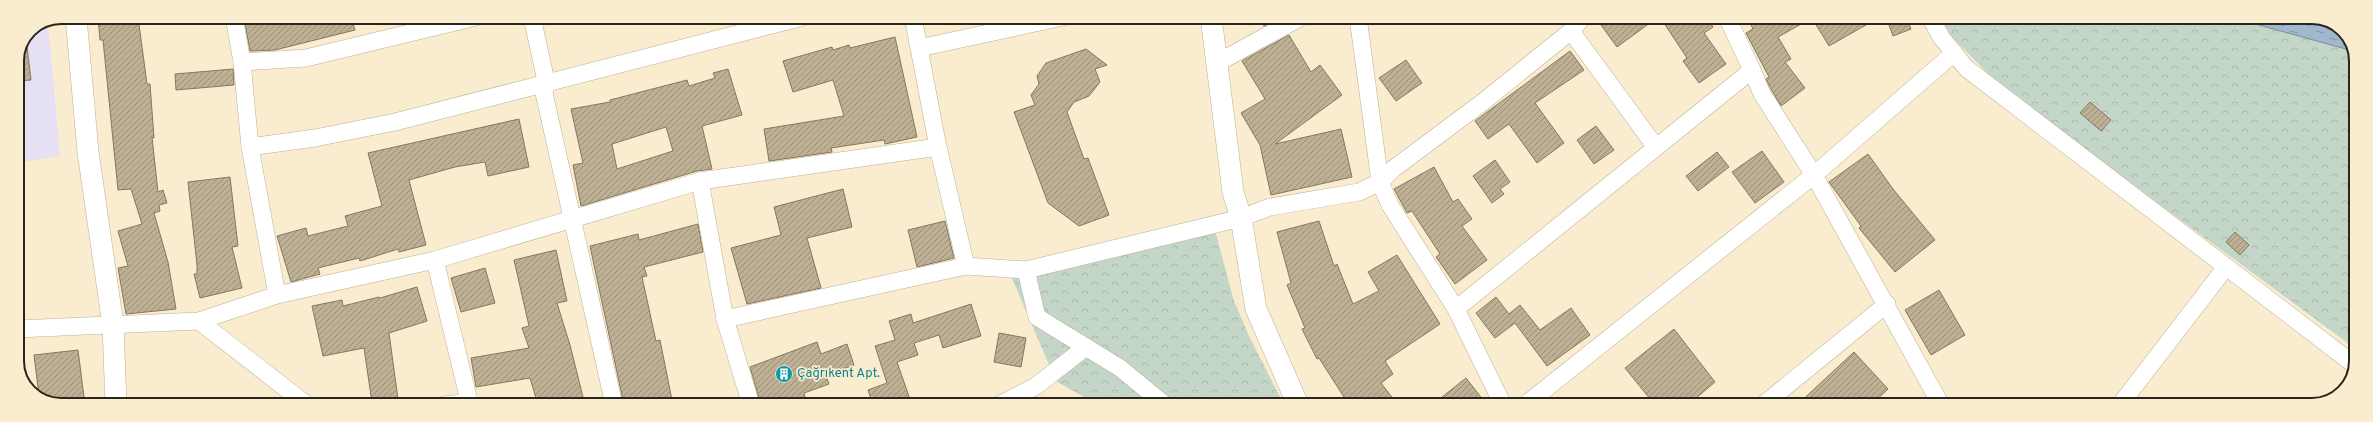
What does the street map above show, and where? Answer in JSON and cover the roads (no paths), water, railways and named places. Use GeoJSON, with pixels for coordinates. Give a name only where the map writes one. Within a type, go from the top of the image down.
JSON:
{"type":"FeatureCollection","features":[{"type":"Feature","properties":{"kind":"main road"},"geometry":{"type":"LineString","coordinates":[[77,24],[88,152],[113,325],[116,398]]}},
{"type":"Feature","properties":{"kind":"main road"},"geometry":{"type":"LineString","coordinates":[[1212,24],[1233,192],[1241,218],[1256,309],[1295,398]]}},
{"type":"Feature","properties":{"kind":"street"},"geometry":{"type":"LineString","coordinates":[[235,24],[242,62],[250,147],[277,295]]}},
{"type":"Feature","properties":{"kind":"street"},"geometry":{"type":"LineString","coordinates":[[242,62],[306,58],[447,24]]}},
{"type":"Feature","properties":{"kind":"street"},"geometry":{"type":"LineString","coordinates":[[534,24],[546,81],[544,93],[612,398]]}},
{"type":"Feature","properties":{"kind":"street"},"geometry":{"type":"LineString","coordinates":[[250,147],[315,138],[395,122],[546,81],[775,24]]}},
{"type":"Feature","properties":{"kind":"street"},"geometry":{"type":"LineString","coordinates":[[914,24],[938,147],[966,266]]}},
{"type":"Feature","properties":{"kind":"street"},"geometry":{"type":"LineString","coordinates":[[919,48],[1030,24]]}},
{"type":"Feature","properties":{"kind":"street"},"geometry":{"type":"LineString","coordinates":[[1217,63],[1288,24]]}},
{"type":"Feature","properties":{"kind":"street"},"geometry":{"type":"LineString","coordinates":[[1359,24],[1380,182],[1390,205],[1456,309],[1500,398]]}},
{"type":"Feature","properties":{"kind":"street"},"geometry":{"type":"LineString","coordinates":[[725,319],[966,266],[1026,270],[1241,218],[1270,207],[1359,192],[1380,182],[1393,169],[1483,102],[1571,31],[1577,24]]}},
{"type":"Feature","properties":{"kind":"street"},"geometry":{"type":"LineString","coordinates":[[1730,24],[1767,104],[1814,175],[1887,304],[1937,398]]}},
{"type":"Feature","properties":{"kind":"street"},"geometry":{"type":"LineString","coordinates":[[1934,24],[1941,37],[1966,68],[2349,361]]}},
{"type":"Feature","properties":{"kind":"street"},"geometry":{"type":"LineString","coordinates":[[1571,31],[1656,146]]}},
{"type":"Feature","properties":{"kind":"street"},"geometry":{"type":"LineString","coordinates":[[1534,398],[1814,175],[1954,53]]}},
{"type":"Feature","properties":{"kind":"street"},"geometry":{"type":"LineString","coordinates":[[1456,309],[1752,70]]}},
{"type":"Feature","properties":{"kind":"street"},"geometry":{"type":"LineString","coordinates":[[24,329],[199,321],[277,295],[435,260],[700,181],[938,147]]}},
{"type":"Feature","properties":{"kind":"street"},"geometry":{"type":"LineString","coordinates":[[700,181],[725,319],[749,398]]}},
{"type":"Feature","properties":{"kind":"street"},"geometry":{"type":"LineString","coordinates":[[435,260],[469,398]]}},
{"type":"Feature","properties":{"kind":"street"},"geometry":{"type":"LineString","coordinates":[[2125,398],[2226,267]]}},
{"type":"Feature","properties":{"kind":"street"},"geometry":{"type":"LineString","coordinates":[[1026,270],[1037,317],[1120,368],[1156,398]]}},
{"type":"Feature","properties":{"kind":"street"},"geometry":{"type":"LineString","coordinates":[[1772,398],[1887,304]]}},
{"type":"Feature","properties":{"kind":"street"},"geometry":{"type":"LineString","coordinates":[[199,321],[298,398]]}},
{"type":"Feature","properties":{"kind":"street"},"geometry":{"type":"LineString","coordinates":[[1013,398],[1036,386],[1086,346]]}},
{"type":"Feature","properties":{"kind":"water"},"geometry":{"type":"Polygon","coordinates":[[[2255,24],[2321,25],[2328,28],[2340,37],[2347,49],[2255,24]]]}},
{"type":"Feature","properties":{"kind":"place","name":"Çağrıkent Apt."},"geometry":{"type":"Point","coordinates":[784,374]}}]}
